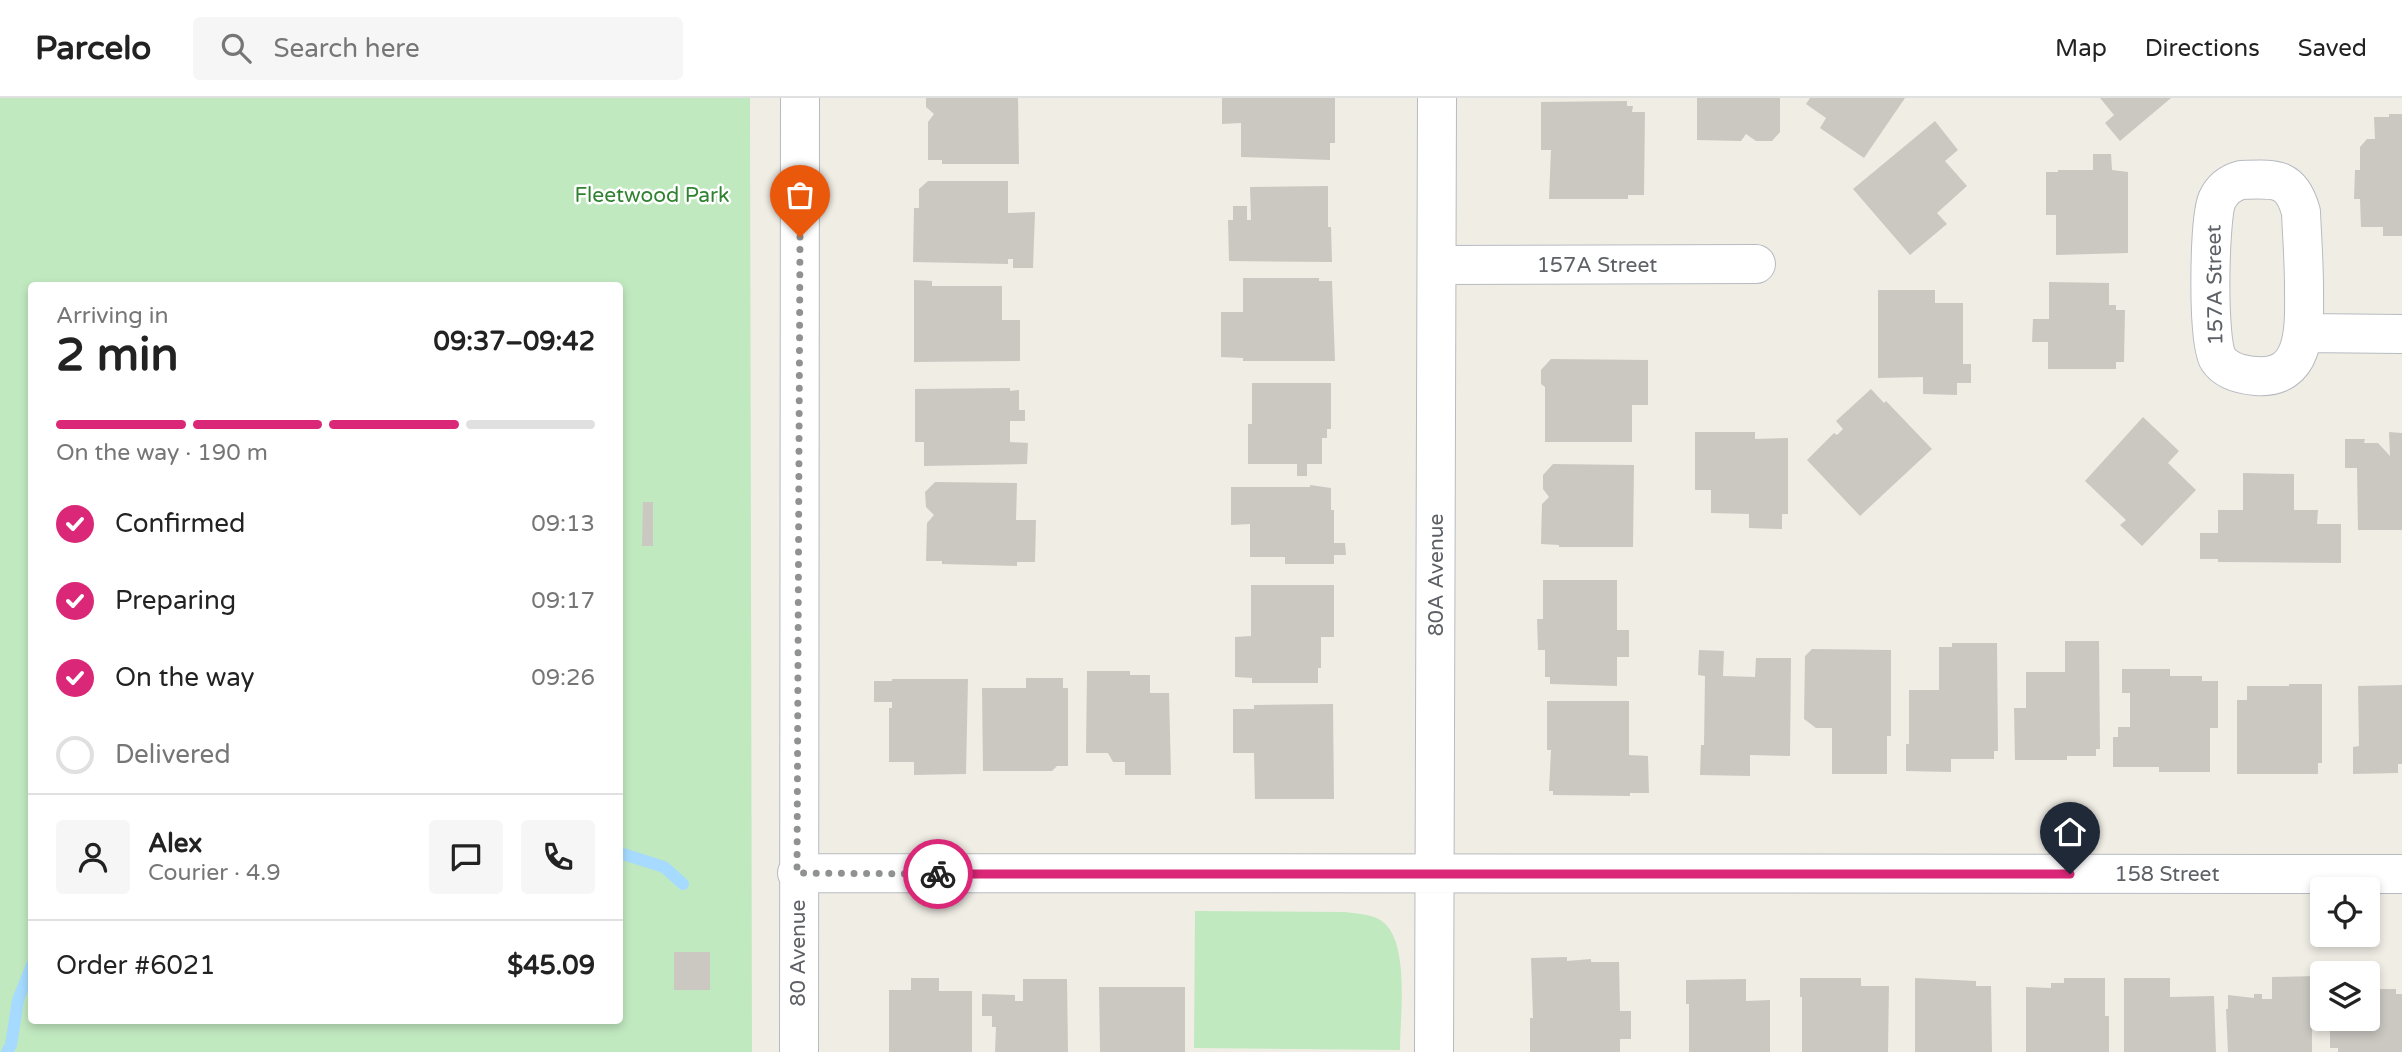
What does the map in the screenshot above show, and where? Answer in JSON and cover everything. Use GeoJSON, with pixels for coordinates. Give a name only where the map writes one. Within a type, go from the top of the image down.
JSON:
{"type":"FeatureCollection","features":[{"type":"Feature","properties":{"kind":"street","name":"80 Avenue"},"geometry":{"type":"LineString","coordinates":[[799,1052],[797,873],[800,98]]}},
{"type":"Feature","properties":{"kind":"street","name":"80A Avenue"},"geometry":{"type":"LineString","coordinates":[[1434,1052],[1437,98]]}},
{"type":"Feature","properties":{"kind":"street","name":"157A Street"},"geometry":{"type":"LineString","coordinates":[[2241,180],[2282,182],[2296,194],[2301,212],[2304,333],[2295,358],[2276,374],[2258,377],[2242,374],[2229,369],[2218,360],[2213,346],[2211,285],[2214,216],[2217,200],[2231,183],[2241,180]]}},
{"type":"Feature","properties":{"kind":"street","name":"157A Street"},"geometry":{"type":"LineString","coordinates":[[1438,265],[1756,264]]}},
{"type":"Feature","properties":{"kind":"street"},"geometry":{"type":"LineString","coordinates":[[2304,333],[2402,334]]}},
{"type":"Feature","properties":{"kind":"street","name":"158 Street"},"geometry":{"type":"LineString","coordinates":[[797,873],[2402,874]]}},
{"type":"Feature","properties":{"kind":"green space","name":"Fleetwood Park"},"geometry":{"type":"Polygon","coordinates":[[[0,98],[750,98],[752,1052],[0,1052],[0,98]]]}},
{"type":"Feature","properties":{"kind":"green space"},"geometry":{"type":"Polygon","coordinates":[[[1195,911],[1346,912],[1379,919],[1391,932],[1400,963],[1400,1050],[1194,1048],[1195,911]]]}},
{"type":"Feature","properties":{"kind":"building"},"geometry":{"type":"Polygon","coordinates":[[[926,98],[1018,98],[1019,164],[942,164],[942,160],[928,160],[928,122],[934,114],[926,107],[926,98]]]}},
{"type":"Feature","properties":{"kind":"building"},"geometry":{"type":"Polygon","coordinates":[[[1222,98],[1335,98],[1335,143],[1330,143],[1330,160],[1241,157],[1241,123],[1222,124],[1222,98]]]}},
{"type":"Feature","properties":{"kind":"building"},"geometry":{"type":"Polygon","coordinates":[[[1697,98],[1780,98],[1780,132],[1772,141],[1756,141],[1746,134],[1741,141],[1697,140],[1697,98]]]}},
{"type":"Feature","properties":{"kind":"building"},"geometry":{"type":"Polygon","coordinates":[[[1810,98],[1905,98],[1864,158],[1820,128],[1826,118],[1806,104],[1810,98]]]}},
{"type":"Feature","properties":{"kind":"building"},"geometry":{"type":"Polygon","coordinates":[[[2100,98],[2171,98],[2120,141],[2105,123],[2114,115],[2100,98]]]}},
{"type":"Feature","properties":{"kind":"building"},"geometry":{"type":"Polygon","coordinates":[[[1627,101],[1627,106],[1633,106],[1632,112],[1645,112],[1644,195],[1628,195],[1628,199],[1549,199],[1551,150],[1541,150],[1541,102],[1627,101]]]}},
{"type":"Feature","properties":{"kind":"building"},"geometry":{"type":"Polygon","coordinates":[[[2389,114],[2402,114],[2402,236],[2383,236],[2383,227],[2361,227],[2360,199],[2354,199],[2355,170],[2360,170],[2360,147],[2367,139],[2375,139],[2374,117],[2389,117],[2389,114]]]}},
{"type":"Feature","properties":{"kind":"building"},"geometry":{"type":"Polygon","coordinates":[[[1935,121],[1958,150],[1945,161],[1967,186],[1937,213],[1947,224],[1910,255],[1853,189],[1935,121]]]}},
{"type":"Feature","properties":{"kind":"building"},"geometry":{"type":"Polygon","coordinates":[[[2093,154],[2111,154],[2112,170],[2128,172],[2128,253],[2056,255],[2056,215],[2046,215],[2046,172],[2093,170],[2093,154]]]}},
{"type":"Feature","properties":{"kind":"building"},"geometry":{"type":"Polygon","coordinates":[[[928,181],[1008,181],[1008,213],[1035,212],[1033,268],[1013,268],[1013,259],[1008,259],[1008,264],[913,262],[914,208],[919,208],[919,189],[928,181]]]}},
{"type":"Feature","properties":{"kind":"building"},"geometry":{"type":"Polygon","coordinates":[[[1328,186],[1328,227],[1331,227],[1332,262],[1229,261],[1228,220],[1233,220],[1233,206],[1247,206],[1247,220],[1251,220],[1250,187],[1328,186]]]}},
{"type":"Feature","properties":{"kind":"building"},"geometry":{"type":"Polygon","coordinates":[[[1243,278],[1319,278],[1319,281],[1332,281],[1335,361],[1243,361],[1243,358],[1221,357],[1221,312],[1243,312],[1243,278]]]}},
{"type":"Feature","properties":{"kind":"building"},"geometry":{"type":"Polygon","coordinates":[[[914,280],[932,281],[932,286],[1002,286],[1002,320],[1020,320],[1020,361],[914,362],[914,280]]]}},
{"type":"Feature","properties":{"kind":"building"},"geometry":{"type":"Polygon","coordinates":[[[2049,282],[2109,283],[2109,305],[2116,305],[2116,310],[2125,310],[2124,362],[2116,362],[2116,369],[2048,369],[2048,342],[2032,342],[2033,319],[2049,319],[2049,282]]]}},
{"type":"Feature","properties":{"kind":"building"},"geometry":{"type":"Polygon","coordinates":[[[1878,290],[1935,290],[1935,303],[1963,303],[1963,364],[1971,364],[1971,383],[1957,383],[1957,395],[1923,394],[1923,377],[1878,378],[1878,290]]]}},
{"type":"Feature","properties":{"kind":"building"},"geometry":{"type":"Polygon","coordinates":[[[1551,359],[1648,360],[1648,405],[1632,405],[1632,442],[1545,442],[1545,387],[1541,384],[1541,370],[1551,359]]]}},
{"type":"Feature","properties":{"kind":"building"},"geometry":{"type":"Polygon","coordinates":[[[1252,383],[1331,383],[1331,429],[1327,429],[1327,438],[1322,438],[1322,464],[1307,464],[1307,476],[1297,476],[1297,464],[1248,464],[1252,383]]]}},
{"type":"Feature","properties":{"kind":"building"},"geometry":{"type":"Polygon","coordinates":[[[1010,388],[1010,391],[1019,390],[1019,410],[1025,410],[1025,421],[1010,421],[1010,442],[1028,443],[1027,464],[924,466],[924,442],[915,442],[915,389],[1010,388]]]}},
{"type":"Feature","properties":{"kind":"building"},"geometry":{"type":"Polygon","coordinates":[[[1871,389],[1932,449],[1860,516],[1807,460],[1834,433],[1837,435],[1843,429],[1836,421],[1871,389]]]}},
{"type":"Feature","properties":{"kind":"building"},"geometry":{"type":"Polygon","coordinates":[[[2143,417],[2179,451],[2168,463],[2196,490],[2142,546],[2120,525],[2126,520],[2085,481],[2143,417]]]}},
{"type":"Feature","properties":{"kind":"building"},"geometry":{"type":"Polygon","coordinates":[[[1695,432],[1755,432],[1755,439],[1788,438],[1788,514],[1782,514],[1782,529],[1749,528],[1749,514],[1711,513],[1711,490],[1695,490],[1695,432]]]}},
{"type":"Feature","properties":{"kind":"building"},"geometry":{"type":"Polygon","coordinates":[[[2389,432],[2402,433],[2402,530],[2358,530],[2357,468],[2345,468],[2345,439],[2365,439],[2364,443],[2378,443],[2390,456],[2389,432]]]}},
{"type":"Feature","properties":{"kind":"building"},"geometry":{"type":"Polygon","coordinates":[[[1553,464],[1634,465],[1633,547],[1559,547],[1541,544],[1542,504],[1549,497],[1543,489],[1543,475],[1553,464]]]}},
{"type":"Feature","properties":{"kind":"building"},"geometry":{"type":"Polygon","coordinates":[[[2243,473],[2294,474],[2294,510],[2318,510],[2317,524],[2341,524],[2341,563],[2218,562],[2218,559],[2200,559],[2200,533],[2218,533],[2218,510],[2243,510],[2243,473]]]}},
{"type":"Feature","properties":{"kind":"building"},"geometry":{"type":"Polygon","coordinates":[[[935,482],[1017,483],[1016,520],[1036,520],[1035,562],[1017,562],[1017,566],[942,564],[942,561],[926,561],[927,523],[934,515],[926,507],[925,492],[935,482]]]}},
{"type":"Feature","properties":{"kind":"building"},"geometry":{"type":"Polygon","coordinates":[[[1310,485],[1331,488],[1334,543],[1345,543],[1346,555],[1334,555],[1334,564],[1285,564],[1285,557],[1250,557],[1250,524],[1231,525],[1231,487],[1310,485]]]}},
{"type":"Feature","properties":{"kind":"building"},"geometry":{"type":"Polygon","coordinates":[[[643,502],[653,502],[653,546],[642,546],[643,502]]]}},
{"type":"Feature","properties":{"kind":"building"},"geometry":{"type":"Polygon","coordinates":[[[1543,580],[1617,580],[1617,630],[1629,630],[1629,657],[1617,657],[1617,686],[1550,684],[1550,677],[1545,677],[1545,650],[1538,650],[1537,619],[1543,619],[1543,580]]]}},
{"type":"Feature","properties":{"kind":"building"},"geometry":{"type":"Polygon","coordinates":[[[1251,585],[1334,585],[1334,637],[1321,637],[1318,683],[1252,683],[1252,678],[1235,677],[1235,637],[1251,636],[1251,585]]]}},
{"type":"Feature","properties":{"kind":"building"},"geometry":{"type":"Polygon","coordinates":[[[2065,641],[2099,641],[2100,749],[2096,749],[2096,756],[2067,756],[2067,760],[2015,760],[2014,708],[2026,708],[2026,672],[2065,672],[2065,641]]]}},
{"type":"Feature","properties":{"kind":"building"},"geometry":{"type":"Polygon","coordinates":[[[1952,643],[1997,643],[1998,751],[1994,751],[1994,759],[1951,759],[1951,772],[1906,771],[1909,690],[1939,690],[1939,647],[1952,647],[1952,643]]]}},
{"type":"Feature","properties":{"kind":"building"},"geometry":{"type":"Polygon","coordinates":[[[1812,649],[1891,650],[1891,736],[1887,736],[1887,774],[1832,774],[1832,728],[1816,728],[1804,719],[1805,656],[1812,649]]]}},
{"type":"Feature","properties":{"kind":"building"},"geometry":{"type":"Polygon","coordinates":[[[1699,650],[1724,651],[1723,676],[1755,677],[1756,658],[1791,658],[1790,756],[1750,755],[1750,776],[1700,775],[1701,745],[1704,745],[1705,676],[1698,675],[1699,650]]]}},
{"type":"Feature","properties":{"kind":"building"},"geometry":{"type":"Polygon","coordinates":[[[2122,669],[2170,669],[2170,676],[2202,676],[2202,681],[2218,681],[2218,728],[2210,728],[2210,772],[2159,772],[2159,767],[2113,767],[2113,737],[2118,737],[2118,727],[2130,727],[2130,693],[2122,693],[2122,669]]]}},
{"type":"Feature","properties":{"kind":"building"},"geometry":{"type":"Polygon","coordinates":[[[1087,671],[1130,671],[1130,675],[1150,675],[1150,693],[1169,693],[1171,775],[1125,775],[1125,762],[1113,762],[1108,753],[1086,753],[1087,671]]]}},
{"type":"Feature","properties":{"kind":"building"},"geometry":{"type":"Polygon","coordinates":[[[1026,678],[1063,678],[1063,688],[1068,688],[1068,766],[1057,766],[1052,771],[983,771],[982,688],[1026,688],[1026,678]]]}},
{"type":"Feature","properties":{"kind":"building"},"geometry":{"type":"Polygon","coordinates":[[[968,679],[966,774],[914,775],[914,762],[889,762],[889,708],[892,708],[892,702],[874,702],[874,681],[968,679]]]}},
{"type":"Feature","properties":{"kind":"building"},"geometry":{"type":"Polygon","coordinates":[[[2322,684],[2322,763],[2318,763],[2318,774],[2237,774],[2237,700],[2247,700],[2247,686],[2322,684]]]}},
{"type":"Feature","properties":{"kind":"building"},"geometry":{"type":"Polygon","coordinates":[[[2402,685],[2402,764],[2398,764],[2398,773],[2353,774],[2353,747],[2359,746],[2358,686],[2402,685]]]}},
{"type":"Feature","properties":{"kind":"building"},"geometry":{"type":"Polygon","coordinates":[[[1547,701],[1629,701],[1629,755],[1648,756],[1649,793],[1630,793],[1630,796],[1553,795],[1553,791],[1549,791],[1551,750],[1547,750],[1547,701]]]}},
{"type":"Feature","properties":{"kind":"building"},"geometry":{"type":"Polygon","coordinates":[[[1333,704],[1334,799],[1255,799],[1254,753],[1233,753],[1233,709],[1254,709],[1254,705],[1333,704]]]}},
{"type":"Feature","properties":{"kind":"building"},"geometry":{"type":"Polygon","coordinates":[[[674,952],[710,952],[710,990],[674,990],[674,952]]]}},
{"type":"Feature","properties":{"kind":"building"},"geometry":{"type":"Polygon","coordinates":[[[1567,957],[1567,961],[1591,959],[1591,962],[1619,962],[1620,1011],[1631,1011],[1631,1039],[1620,1039],[1620,1052],[1530,1052],[1530,1018],[1533,1018],[1531,958],[1567,957]]]}},
{"type":"Feature","properties":{"kind":"building"},"geometry":{"type":"Polygon","coordinates":[[[2310,976],[2312,1052],[2228,1052],[2228,995],[2254,998],[2254,994],[2262,994],[2262,999],[2272,999],[2272,977],[2310,976]]]}},
{"type":"Feature","properties":{"kind":"building"},"geometry":{"type":"Polygon","coordinates":[[[911,978],[939,978],[939,991],[972,991],[972,1052],[889,1052],[889,990],[911,990],[911,978]]]}},
{"type":"Feature","properties":{"kind":"building"},"geometry":{"type":"Polygon","coordinates":[[[1800,978],[1861,978],[1861,986],[1889,986],[1888,1052],[1802,1052],[1800,978]]]}},
{"type":"Feature","properties":{"kind":"building"},"geometry":{"type":"Polygon","coordinates":[[[1915,978],[1976,981],[1976,986],[1991,986],[1992,1052],[1915,1052],[1915,978]]]}},
{"type":"Feature","properties":{"kind":"building"},"geometry":{"type":"Polygon","coordinates":[[[2064,978],[2105,978],[2109,1052],[2026,1052],[2026,987],[2051,988],[2051,983],[2064,983],[2064,978]]]}},
{"type":"Feature","properties":{"kind":"building"},"geometry":{"type":"Polygon","coordinates":[[[2124,978],[2170,978],[2170,997],[2214,996],[2216,1052],[2124,1052],[2124,978]]]}},
{"type":"Feature","properties":{"kind":"building"},"geometry":{"type":"Polygon","coordinates":[[[1023,979],[1067,979],[1068,1052],[995,1052],[996,1027],[992,1027],[992,1016],[982,1016],[982,994],[1015,995],[1015,1001],[1023,1001],[1023,979]]]}},
{"type":"Feature","properties":{"kind":"building"},"geometry":{"type":"Polygon","coordinates":[[[1746,979],[1746,1001],[1770,1000],[1770,1052],[1689,1052],[1686,980],[1746,979]]]}},
{"type":"Feature","properties":{"kind":"building"},"geometry":{"type":"Polygon","coordinates":[[[1099,987],[1185,987],[1185,1052],[1100,1052],[1099,987]]]}},
{"type":"Feature","properties":{"kind":"building"},"geometry":{"type":"Polygon","coordinates":[[[2380,989],[2396,989],[2396,994],[2402,994],[2402,1052],[2338,1052],[2338,1048],[2330,1048],[2330,1031],[2380,1031],[2380,989]]]}},
{"type":"Feature","properties":{"kind":"waterway"},"geometry":{"type":"LineString","coordinates":[[623,854],[664,867],[683,884]]}},
{"type":"Feature","properties":{"kind":"waterway"},"geometry":{"type":"LineString","coordinates":[[7,1052],[11,1045],[18,1000],[28,975]]}},
{"type":"Feature","properties":{"kind":"way so far"},"geometry":{"type":"LineString","coordinates":[[800,237],[797,873],[938,874]]}},
{"type":"Feature","properties":{"kind":"route"},"geometry":{"type":"LineString","coordinates":[[938,874],[2070,874]]}}]}
